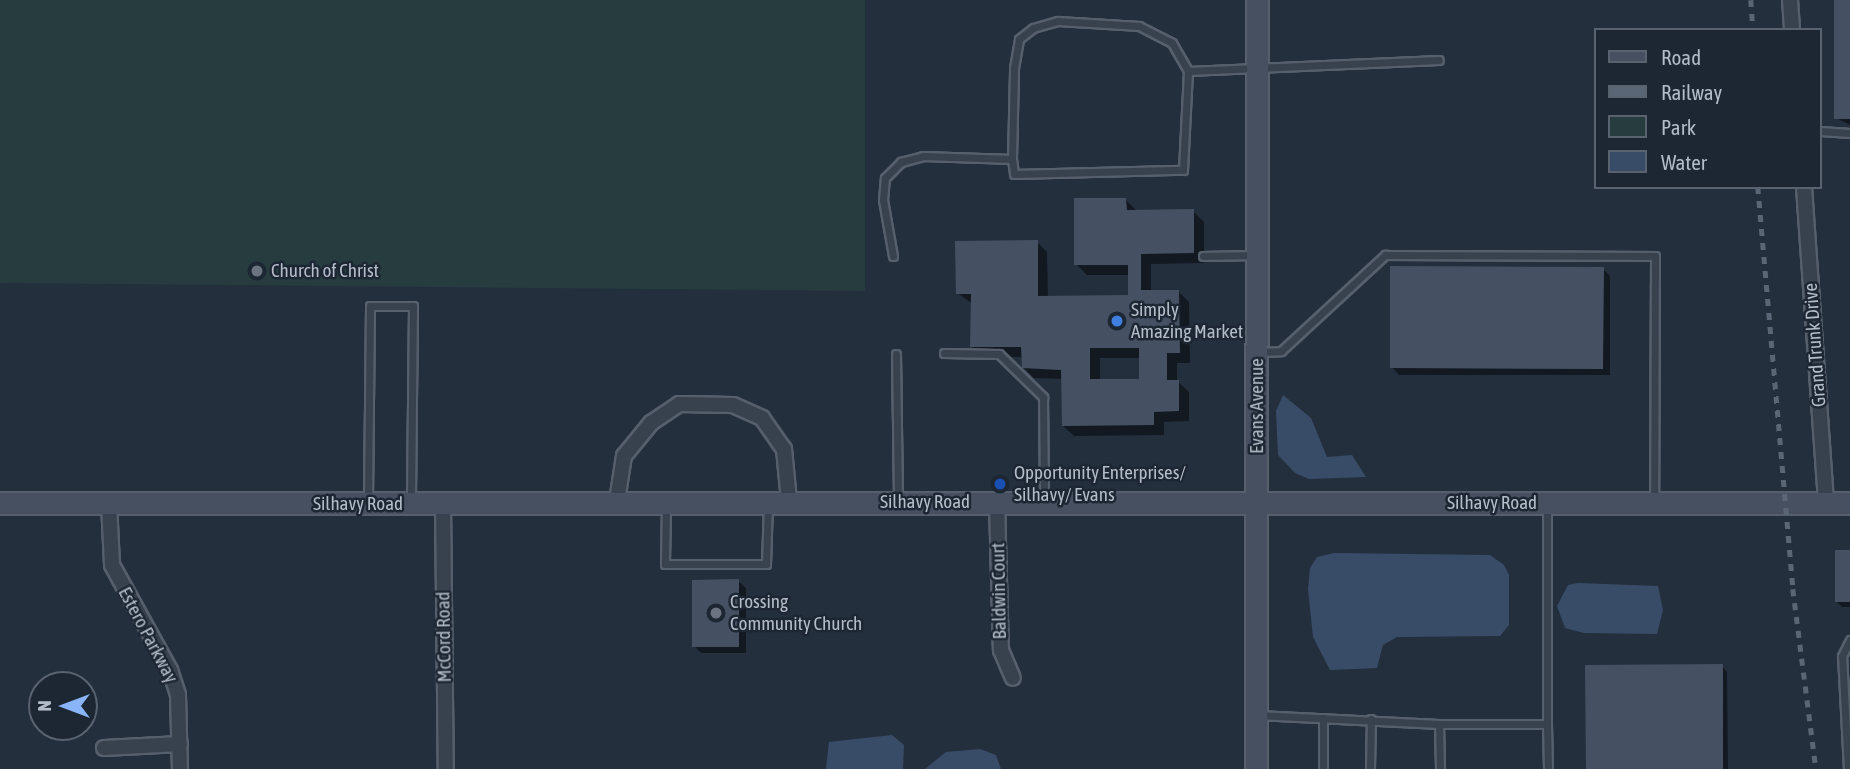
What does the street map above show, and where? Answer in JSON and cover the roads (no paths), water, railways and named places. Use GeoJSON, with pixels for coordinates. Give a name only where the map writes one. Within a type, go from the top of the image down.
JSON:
{"type":"FeatureCollection","features":[{"type":"Feature","properties":{"kind":"street","name":"Evans Avenue"},"geometry":{"type":"LineString","coordinates":[[1256,769],[1257,0]]}},
{"type":"Feature","properties":{"kind":"street"},"geometry":{"type":"LineString","coordinates":[[1790,0],[1792,28]]}},
{"type":"Feature","properties":{"kind":"street","name":"Grand Trunk Drive"},"geometry":{"type":"LineString","coordinates":[[1804,189],[1826,503]]}},
{"type":"Feature","properties":{"kind":"street"},"geometry":{"type":"LineString","coordinates":[[617,501],[624,456],[651,424],[679,404],[733,405],[762,418],[784,449],[779,501]]}},
{"type":"Feature","properties":{"kind":"street","name":"Baldwin Court"},"geometry":{"type":"LineString","coordinates":[[998,502],[1001,650],[1013,678]]}},
{"type":"Feature","properties":{"kind":"street","name":"Silhavy Road"},"geometry":{"type":"LineString","coordinates":[[0,503],[1850,503]]}},
{"type":"Feature","properties":{"kind":"street","name":"Estero Parkway"},"geometry":{"type":"LineString","coordinates":[[108,503],[112,565],[170,670],[178,695],[180,769]]}},
{"type":"Feature","properties":{"kind":"street","name":"McCord Road"},"geometry":{"type":"LineString","coordinates":[[443,504],[446,769]]}},
{"type":"Feature","properties":{"kind":"street"},"geometry":{"type":"LineString","coordinates":[[104,748],[180,744]]}},
{"type":"Feature","properties":{"kind":"lane"},"geometry":{"type":"LineString","coordinates":[[1058,21],[1139,26],[1172,43],[1188,71],[1184,170],[1014,174],[1012,159],[1019,39],[1033,28],[1058,21]]}},
{"type":"Feature","properties":{"kind":"lane"},"geometry":{"type":"LineString","coordinates":[[1188,71],[1439,60]]}},
{"type":"Feature","properties":{"kind":"lane"},"geometry":{"type":"LineString","coordinates":[[1822,131],[1850,133]]}},
{"type":"Feature","properties":{"kind":"lane"},"geometry":{"type":"LineString","coordinates":[[893,256],[883,200],[885,178],[901,162],[923,156],[1012,159]]}},
{"type":"Feature","properties":{"kind":"lane"},"geometry":{"type":"LineString","coordinates":[[1203,256],[1257,255]]}},
{"type":"Feature","properties":{"kind":"lane"},"geometry":{"type":"LineString","coordinates":[[1257,352],[1281,351],[1385,255],[1655,256],[1654,503]]}},
{"type":"Feature","properties":{"kind":"lane"},"geometry":{"type":"LineString","coordinates":[[368,504],[370,306],[413,306],[411,504]]}},
{"type":"Feature","properties":{"kind":"lane"},"geometry":{"type":"LineString","coordinates":[[944,352],[999,354],[1043,397],[1044,502]]}},
{"type":"Feature","properties":{"kind":"lane"},"geometry":{"type":"LineString","coordinates":[[896,354],[898,502]]}},
{"type":"Feature","properties":{"kind":"lane"},"geometry":{"type":"LineString","coordinates":[[666,501],[665,564],[766,564],[779,501]]}},
{"type":"Feature","properties":{"kind":"lane"},"geometry":{"type":"LineString","coordinates":[[1547,503],[1548,769]]}},
{"type":"Feature","properties":{"kind":"lane"},"geometry":{"type":"LineString","coordinates":[[1848,769],[1842,656],[1850,640]]}},
{"type":"Feature","properties":{"kind":"lane"},"geometry":{"type":"LineString","coordinates":[[1256,715],[1439,724],[1547,724]]}},
{"type":"Feature","properties":{"kind":"lane"},"geometry":{"type":"LineString","coordinates":[[1323,718],[1323,769]]}},
{"type":"Feature","properties":{"kind":"lane"},"geometry":{"type":"LineString","coordinates":[[1370,769],[1371,719]]}},
{"type":"Feature","properties":{"kind":"lane"},"geometry":{"type":"LineString","coordinates":[[1439,724],[1440,769]]}},
{"type":"Feature","properties":{"kind":"water"},"geometry":{"type":"Polygon","coordinates":[[[1283,395],[1311,418],[1327,457],[1352,455],[1366,477],[1309,479],[1295,473],[1278,455],[1276,411],[1283,395]]]}},
{"type":"Feature","properties":{"kind":"water"},"geometry":{"type":"Polygon","coordinates":[[[1334,553],[1490,555],[1504,565],[1509,575],[1509,625],[1500,636],[1397,637],[1383,645],[1377,668],[1330,670],[1313,637],[1308,589],[1310,568],[1317,557],[1334,553]]]}},
{"type":"Feature","properties":{"kind":"water"},"geometry":{"type":"Polygon","coordinates":[[[1578,583],[1658,586],[1663,610],[1657,634],[1584,633],[1565,628],[1557,606],[1568,585],[1578,583]]]}},
{"type":"Feature","properties":{"kind":"water"},"geometry":{"type":"Polygon","coordinates":[[[892,735],[904,745],[903,769],[826,769],[829,742],[892,735]]]}},
{"type":"Feature","properties":{"kind":"water"},"geometry":{"type":"Polygon","coordinates":[[[980,749],[996,755],[1001,769],[925,769],[946,752],[980,749]]]}},
{"type":"Feature","properties":{"kind":"railway"},"geometry":{"type":"LineString","coordinates":[[1751,0],[1753,28]]}},
{"type":"Feature","properties":{"kind":"railway"},"geometry":{"type":"LineString","coordinates":[[1758,189],[1793,589],[1816,769]]}},
{"type":"Feature","properties":{"kind":"place","name":"Church of Christ"},"geometry":{"type":"Point","coordinates":[257,271]}},
{"type":"Feature","properties":{"kind":"place","name":"Simply Amazing Market"},"geometry":{"type":"Point","coordinates":[1117,321]}},
{"type":"Feature","properties":{"kind":"place","name":"Opportunity Enterprises/ Silhavy/ Evans"},"geometry":{"type":"Point","coordinates":[1000,484]}},
{"type":"Feature","properties":{"kind":"place","name":"Crossing Community Church"},"geometry":{"type":"Point","coordinates":[716,613]}}]}
